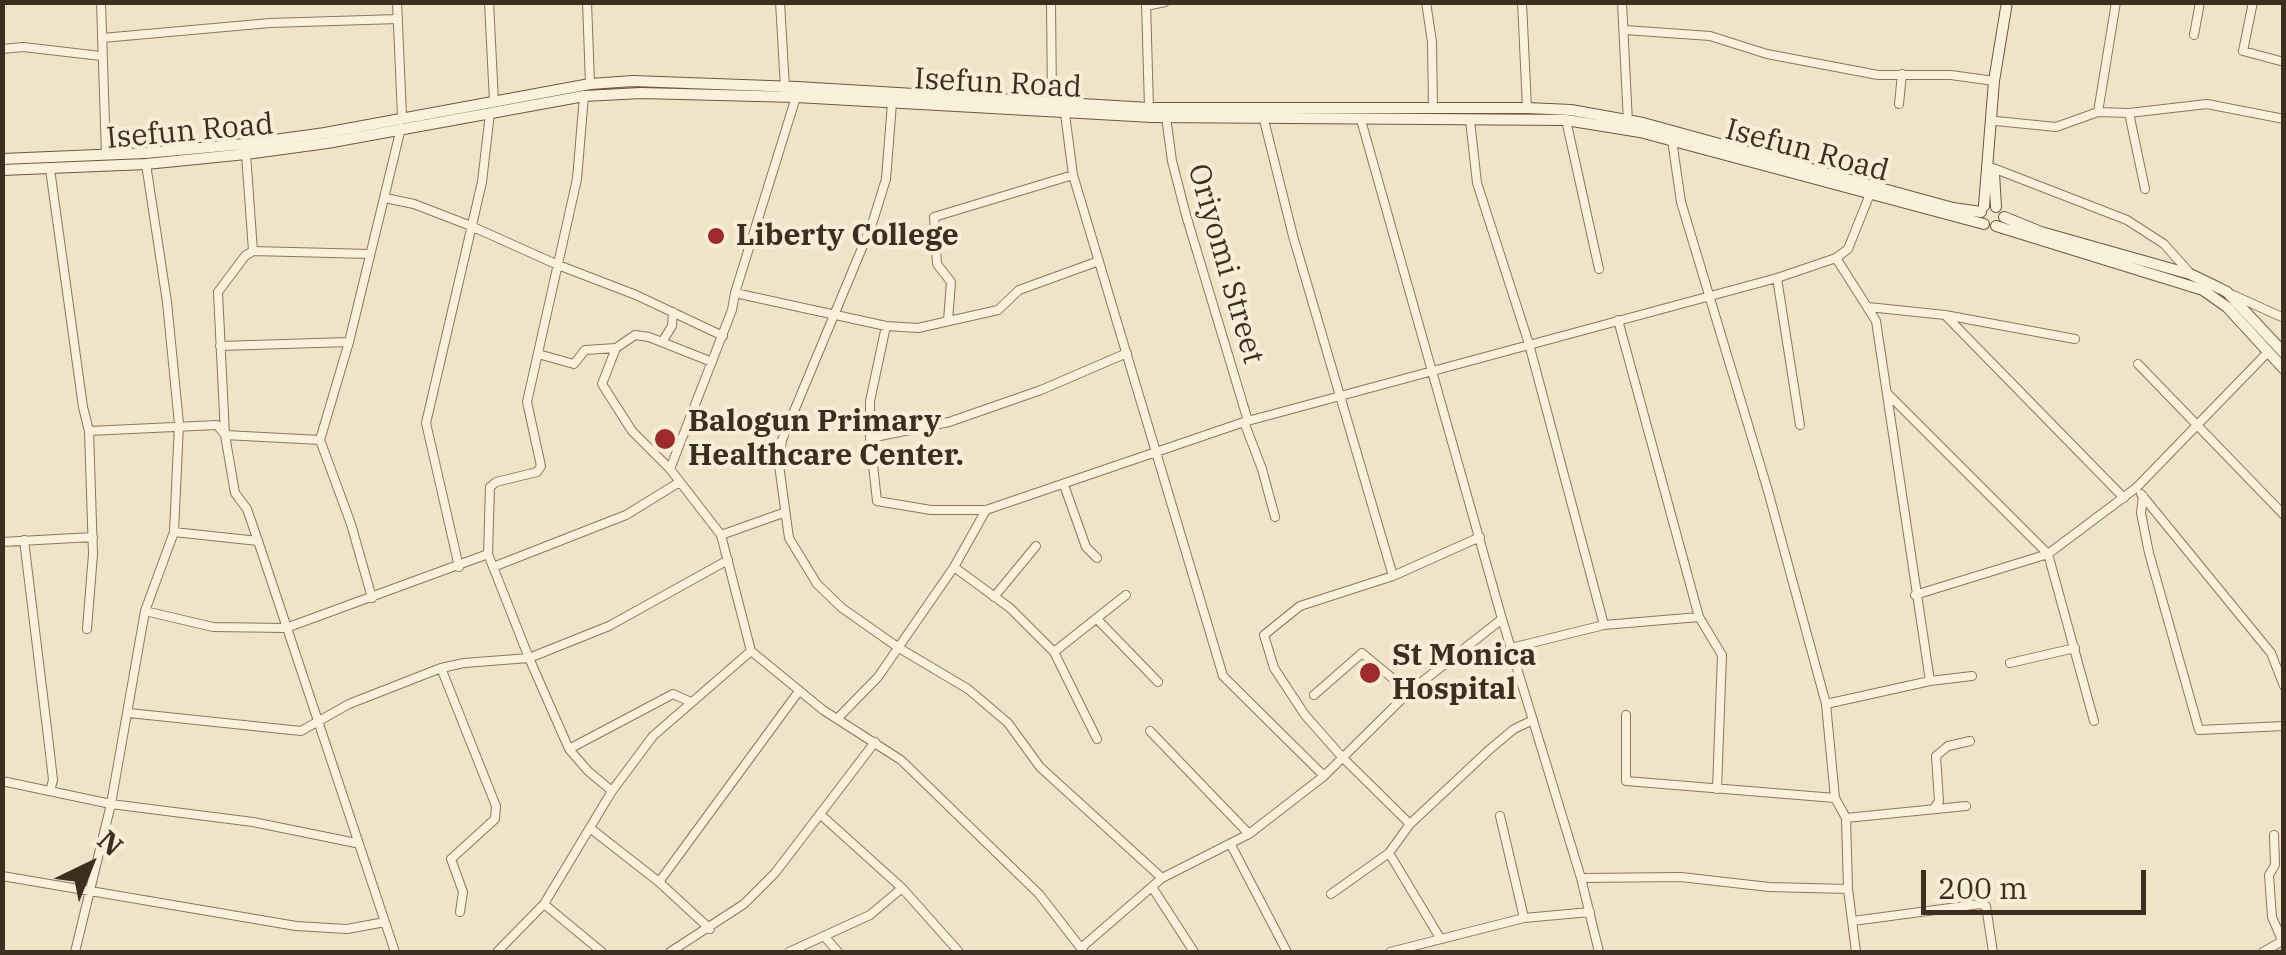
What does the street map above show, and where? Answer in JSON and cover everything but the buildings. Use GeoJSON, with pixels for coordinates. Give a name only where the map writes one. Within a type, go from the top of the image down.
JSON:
{"type":"FeatureCollection","features":[{"type":"Feature","properties":{"kind":"street"},"geometry":{"type":"LineString","coordinates":[[100,2],[106,154]]}},
{"type":"Feature","properties":{"kind":"street"},"geometry":{"type":"LineString","coordinates":[[372,598],[351,524],[320,440],[349,342],[402,122],[397,2]]}},
{"type":"Feature","properties":{"kind":"street"},"geometry":{"type":"LineString","coordinates":[[459,567],[426,423],[486,159],[492,108],[488,2]]}},
{"type":"Feature","properties":{"kind":"street"},"geometry":{"type":"LineString","coordinates":[[588,2],[590,84]]}},
{"type":"Feature","properties":{"kind":"street"},"geometry":{"type":"LineString","coordinates":[[670,469],[723,336],[789,94],[780,2]]}},
{"type":"Feature","properties":{"kind":"street"},"geometry":{"type":"LineString","coordinates":[[1051,2],[1052,102]]}},
{"type":"Feature","properties":{"kind":"street"},"geometry":{"type":"LineString","coordinates":[[1149,108],[1146,4],[1165,2]]}},
{"type":"Feature","properties":{"kind":"street"},"geometry":{"type":"LineString","coordinates":[[1426,2],[1432,42],[1432,108]]}},
{"type":"Feature","properties":{"kind":"street"},"geometry":{"type":"LineString","coordinates":[[1522,2],[1527,108]]}},
{"type":"Feature","properties":{"kind":"street"},"geometry":{"type":"LineString","coordinates":[[1622,2],[1627,125]]}},
{"type":"Feature","properties":{"kind":"street"},"geometry":{"type":"LineString","coordinates":[[2004,217],[1990,225],[1987,208],[1994,81],[2010,2]]}},
{"type":"Feature","properties":{"kind":"street"},"geometry":{"type":"LineString","coordinates":[[1987,208],[2010,2]]}},
{"type":"Feature","properties":{"kind":"street"},"geometry":{"type":"LineString","coordinates":[[2098,112],[2116,2]]}},
{"type":"Feature","properties":{"kind":"street"},"geometry":{"type":"LineString","coordinates":[[2194,35],[2200,2]]}},
{"type":"Feature","properties":{"kind":"street"},"geometry":{"type":"LineString","coordinates":[[2253,2],[2242,51],[2284,62]]}},
{"type":"Feature","properties":{"kind":"street"},"geometry":{"type":"LineString","coordinates":[[102,38],[270,23],[398,18]]}},
{"type":"Feature","properties":{"kind":"street"},"geometry":{"type":"LineString","coordinates":[[1624,30],[1710,36],[1767,54],[1878,76],[1902,74],[1994,81]]}},
{"type":"Feature","properties":{"kind":"street"},"geometry":{"type":"LineString","coordinates":[[2,49],[24,47],[102,56]]}},
{"type":"Feature","properties":{"kind":"street"},"geometry":{"type":"LineString","coordinates":[[1900,104],[1902,74]]}},
{"type":"Feature","properties":{"kind":"street","name":"Isefun Road"},"geometry":{"type":"LineString","coordinates":[[492,108],[590,84],[634,81],[1066,114],[1264,120],[1566,120],[1627,125],[1725,144],[1953,208],[1987,208]]}},
{"type":"Feature","properties":{"kind":"street","name":"Isefun Road"},"geometry":{"type":"LineString","coordinates":[[2,160],[245,144],[584,96],[641,93],[789,94],[1149,108],[1572,110],[1990,225],[2203,290],[2284,368]]}},
{"type":"Feature","properties":{"kind":"street"},"geometry":{"type":"LineString","coordinates":[[584,96],[577,179],[527,402],[540,466],[538,472],[490,487],[488,554],[570,749],[612,791]]}},
{"type":"Feature","properties":{"kind":"street"},"geometry":{"type":"LineString","coordinates":[[892,103],[886,179],[872,224],[782,440],[779,465],[784,513],[794,552],[817,584],[842,608],[968,689],[1008,722],[1040,766],[1162,878]]}},
{"type":"Feature","properties":{"kind":"street"},"geometry":{"type":"LineString","coordinates":[[1996,121],[2056,127],[2098,112],[2129,113],[2207,104],[2284,119]]}},
{"type":"Feature","properties":{"kind":"street"},"geometry":{"type":"LineString","coordinates":[[2129,113],[2145,188]]}},
{"type":"Feature","properties":{"kind":"street"},"geometry":{"type":"LineString","coordinates":[[1066,114],[1073,176],[1223,676],[1324,776]]}},
{"type":"Feature","properties":{"kind":"street","name":"Oriyomi Street"},"geometry":{"type":"LineString","coordinates":[[1166,117],[1186,215],[1275,517]]}},
{"type":"Feature","properties":{"kind":"street"},"geometry":{"type":"LineString","coordinates":[[1264,120],[1293,236],[1393,576]]}},
{"type":"Feature","properties":{"kind":"street"},"geometry":{"type":"LineString","coordinates":[[1361,120],[1502,618],[1581,878],[1599,952]]}},
{"type":"Feature","properties":{"kind":"street"},"geometry":{"type":"LineString","coordinates":[[1470,120],[1477,183],[1529,344],[1604,625]]}},
{"type":"Feature","properties":{"kind":"street"},"geometry":{"type":"LineString","coordinates":[[1566,120],[1599,269]]}},
{"type":"Feature","properties":{"kind":"street","name":"Isefun Road"},"geometry":{"type":"LineString","coordinates":[[2,170],[146,164],[246,154],[402,122]]}},
{"type":"Feature","properties":{"kind":"street"},"geometry":{"type":"LineString","coordinates":[[1672,140],[1681,202],[1768,490],[1826,704],[1836,798],[1846,818],[1848,889],[1856,952]]}},
{"type":"Feature","properties":{"kind":"street"},"geometry":{"type":"LineString","coordinates":[[246,154],[253,251]]}},
{"type":"Feature","properties":{"kind":"street"},"geometry":{"type":"LineString","coordinates":[[74,952],[112,804],[145,612],[174,532],[180,424],[146,164]]}},
{"type":"Feature","properties":{"kind":"street"},"geometry":{"type":"LineString","coordinates":[[1993,168],[2127,220],[2164,244],[2190,274]]}},
{"type":"Feature","properties":{"kind":"street"},"geometry":{"type":"LineString","coordinates":[[50,169],[82,407],[89,431],[93,537],[87,629]]}},
{"type":"Feature","properties":{"kind":"street"},"geometry":{"type":"LineString","coordinates":[[948,321],[951,282],[937,264],[934,217],[1073,176]]}},
{"type":"Feature","properties":{"kind":"street"},"geometry":{"type":"LineString","coordinates":[[886,326],[870,401],[875,496],[880,504],[931,510],[986,510],[1246,422],[1776,278],[1836,258],[1848,249],[1870,194]]}},
{"type":"Feature","properties":{"kind":"street"},"geometry":{"type":"LineString","coordinates":[[385,198],[414,204],[471,226],[723,336]]}},
{"type":"Feature","properties":{"kind":"street"},"geometry":{"type":"LineString","coordinates":[[1987,208],[2002,210],[2004,217]]}},
{"type":"Feature","properties":{"kind":"street"},"geometry":{"type":"LineString","coordinates":[[2004,217],[2041,232],[2190,274],[2284,318]]}},
{"type":"Feature","properties":{"kind":"street"},"geometry":{"type":"LineString","coordinates":[[370,254],[253,251],[244,256],[218,292],[225,435],[234,492],[247,510],[258,541],[395,952]]}},
{"type":"Feature","properties":{"kind":"street"},"geometry":{"type":"LineString","coordinates":[[1836,258],[1876,321],[1930,681]]}},
{"type":"Feature","properties":{"kind":"street"},"geometry":{"type":"LineString","coordinates":[[735,293],[886,326],[918,328],[998,310],[1019,290],[1098,260]]}},
{"type":"Feature","properties":{"kind":"street"},"geometry":{"type":"LineString","coordinates":[[1776,278],[1800,424]]}},
{"type":"Feature","properties":{"kind":"street"},"geometry":{"type":"LineString","coordinates":[[2226,292],[2284,354]]}},
{"type":"Feature","properties":{"kind":"street"},"geometry":{"type":"LineString","coordinates":[[1868,308],[1945,316],[2075,339]]}},
{"type":"Feature","properties":{"kind":"street"},"geometry":{"type":"LineString","coordinates":[[662,342],[672,326],[673,312]]}},
{"type":"Feature","properties":{"kind":"street"},"geometry":{"type":"LineString","coordinates":[[1945,316],[2124,498]]}},
{"type":"Feature","properties":{"kind":"street"},"geometry":{"type":"LineString","coordinates":[[1618,320],[1699,617],[1722,654],[1717,790]]}},
{"type":"Feature","properties":{"kind":"street"},"geometry":{"type":"LineString","coordinates":[[538,354],[574,364],[585,350],[616,348],[635,335],[712,362]]}},
{"type":"Feature","properties":{"kind":"street"},"geometry":{"type":"LineString","coordinates":[[220,346],[349,342]]}},
{"type":"Feature","properties":{"kind":"street"},"geometry":{"type":"LineString","coordinates":[[616,348],[602,384],[632,431],[670,469],[721,535],[751,651],[798,691],[901,760],[1038,894],[1082,950],[1162,878],[1231,845],[1324,776],[1409,692],[1502,618]]}},
{"type":"Feature","properties":{"kind":"street"},"geometry":{"type":"LineString","coordinates":[[1915,595],[2048,554],[2124,498],[2139,492],[2268,352]]}},
{"type":"Feature","properties":{"kind":"street"},"geometry":{"type":"LineString","coordinates":[[870,438],[949,422],[1041,390],[1127,353]]}},
{"type":"Feature","properties":{"kind":"street"},"geometry":{"type":"LineString","coordinates":[[2138,364],[2284,515]]}},
{"type":"Feature","properties":{"kind":"street"},"geometry":{"type":"LineString","coordinates":[[1887,393],[2048,554],[2094,721]]}},
{"type":"Feature","properties":{"kind":"street"},"geometry":{"type":"LineString","coordinates":[[89,431],[217,425],[225,435],[320,440]]}},
{"type":"Feature","properties":{"kind":"street"},"geometry":{"type":"LineString","coordinates":[[493,567],[626,515],[678,483]]}},
{"type":"Feature","properties":{"kind":"street"},"geometry":{"type":"LineString","coordinates":[[1064,485],[1086,546],[1097,558]]}},
{"type":"Feature","properties":{"kind":"street"},"geometry":{"type":"LineString","coordinates":[[2139,492],[2272,653],[2284,686]]}},
{"type":"Feature","properties":{"kind":"street"},"geometry":{"type":"LineString","coordinates":[[2139,492],[2149,553],[2199,730],[2284,726]]}},
{"type":"Feature","properties":{"kind":"street"},"geometry":{"type":"LineString","coordinates":[[837,719],[861,698],[899,648],[954,567],[986,510]]}},
{"type":"Feature","properties":{"kind":"street"},"geometry":{"type":"LineString","coordinates":[[721,535],[784,513]]}},
{"type":"Feature","properties":{"kind":"street"},"geometry":{"type":"LineString","coordinates":[[174,532],[258,541]]}},
{"type":"Feature","properties":{"kind":"street"},"geometry":{"type":"LineString","coordinates":[[2,542],[93,537]]}},
{"type":"Feature","properties":{"kind":"street"},"geometry":{"type":"LineString","coordinates":[[1410,824],[1305,715],[1274,668],[1264,635],[1300,606],[1393,576],[1480,537]]}},
{"type":"Feature","properties":{"kind":"street"},"geometry":{"type":"LineString","coordinates":[[24,540],[50,745],[50,791]]}},
{"type":"Feature","properties":{"kind":"street"},"geometry":{"type":"LineString","coordinates":[[994,596],[1036,546]]}},
{"type":"Feature","properties":{"kind":"street"},"geometry":{"type":"LineString","coordinates":[[145,612],[214,628],[286,628],[488,554]]}},
{"type":"Feature","properties":{"kind":"street"},"geometry":{"type":"LineString","coordinates":[[130,713],[301,731],[348,704],[441,668],[529,658],[610,626],[728,560]]}},
{"type":"Feature","properties":{"kind":"street"},"geometry":{"type":"LineString","coordinates":[[954,567],[1033,628],[1054,652],[1097,739]]}},
{"type":"Feature","properties":{"kind":"street"},"geometry":{"type":"LineString","coordinates":[[1054,652],[1126,595]]}},
{"type":"Feature","properties":{"kind":"street"},"geometry":{"type":"LineString","coordinates":[[1511,648],[1604,625],[1699,617]]}},
{"type":"Feature","properties":{"kind":"street"},"geometry":{"type":"LineString","coordinates":[[1098,620],[1158,682]]}},
{"type":"Feature","properties":{"kind":"street"},"geometry":{"type":"LineString","coordinates":[[2010,663],[2074,648]]}},
{"type":"Feature","properties":{"kind":"street"},"geometry":{"type":"LineString","coordinates":[[496,952],[544,904],[612,791],[653,736],[751,651]]}},
{"type":"Feature","properties":{"kind":"street"},"geometry":{"type":"LineString","coordinates":[[1314,695],[1362,653],[1409,692]]}},
{"type":"Feature","properties":{"kind":"street"},"geometry":{"type":"LineString","coordinates":[[441,668],[496,806],[495,819],[451,858],[463,892],[460,912]]}},
{"type":"Feature","properties":{"kind":"street"},"geometry":{"type":"LineString","coordinates":[[1826,704],[1930,681],[1972,676]]}},
{"type":"Feature","properties":{"kind":"street"},"geometry":{"type":"LineString","coordinates":[[659,882],[798,691]]}},
{"type":"Feature","properties":{"kind":"street"},"geometry":{"type":"LineString","coordinates":[[570,749],[673,694],[691,702]]}},
{"type":"Feature","properties":{"kind":"street"},"geometry":{"type":"LineString","coordinates":[[1626,715],[1626,780],[1836,798]]}},
{"type":"Feature","properties":{"kind":"street"},"geometry":{"type":"LineString","coordinates":[[1331,894],[1389,854],[1410,824],[1501,739],[1533,720]]}},
{"type":"Feature","properties":{"kind":"street"},"geometry":{"type":"LineString","coordinates":[[1150,731],[1248,834]]}},
{"type":"Feature","properties":{"kind":"street"},"geometry":{"type":"LineString","coordinates":[[1935,808],[1939,801],[1935,759],[1948,746],[1970,741]]}},
{"type":"Feature","properties":{"kind":"street"},"geometry":{"type":"LineString","coordinates":[[670,952],[744,904],[775,873],[875,742]]}},
{"type":"Feature","properties":{"kind":"street"},"geometry":{"type":"LineString","coordinates":[[2,781],[112,804],[252,822],[356,843]]}},
{"type":"Feature","properties":{"kind":"street"},"geometry":{"type":"LineString","coordinates":[[1846,818],[1966,806]]}},
{"type":"Feature","properties":{"kind":"street"},"geometry":{"type":"LineString","coordinates":[[821,815],[902,888],[959,952]]}},
{"type":"Feature","properties":{"kind":"street"},"geometry":{"type":"LineString","coordinates":[[1500,816],[1524,918]]}},
{"type":"Feature","properties":{"kind":"street"},"geometry":{"type":"LineString","coordinates":[[590,828],[710,928]]}},
{"type":"Feature","properties":{"kind":"street"},"geometry":{"type":"LineString","coordinates":[[2263,952],[2283,940],[2272,917],[2269,875],[2275,864],[2274,835]]}},
{"type":"Feature","properties":{"kind":"street"},"geometry":{"type":"LineString","coordinates":[[1231,845],[1287,952]]}},
{"type":"Feature","properties":{"kind":"street"},"geometry":{"type":"LineString","coordinates":[[1389,854],[1440,938]]}},
{"type":"Feature","properties":{"kind":"street"},"geometry":{"type":"LineString","coordinates":[[2,876],[296,926],[348,929],[385,922]]}},
{"type":"Feature","properties":{"kind":"street"},"geometry":{"type":"LineString","coordinates":[[1581,878],[1680,878],[1769,887],[1848,889]]}},
{"type":"Feature","properties":{"kind":"street"},"geometry":{"type":"LineString","coordinates":[[1152,886],[1194,952]]}},
{"type":"Feature","properties":{"kind":"street"},"geometry":{"type":"LineString","coordinates":[[789,952],[870,916],[902,888]]}},
{"type":"Feature","properties":{"kind":"street"},"geometry":{"type":"LineString","coordinates":[[544,904],[602,952]]}},
{"type":"Feature","properties":{"kind":"street"},"geometry":{"type":"LineString","coordinates":[[1853,921],[1980,904],[1986,906],[1993,952]]}},
{"type":"Feature","properties":{"kind":"street"},"geometry":{"type":"LineString","coordinates":[[1390,952],[1524,918],[1590,912]]}},
{"type":"Feature","properties":{"kind":"street"},"geometry":{"type":"LineString","coordinates":[[824,936],[838,952]]}},
{"type":"Feature","properties":{"kind":"place","name":"Liberty College"},"geometry":{"type":"Point","coordinates":[716,236]}},
{"type":"Feature","properties":{"kind":"place","name":"Balogun Primary Healthcare Center."},"geometry":{"type":"Point","coordinates":[665,439]}},
{"type":"Feature","properties":{"kind":"place","name":"St Monica Hospital"},"geometry":{"type":"Point","coordinates":[1370,673]}}]}
